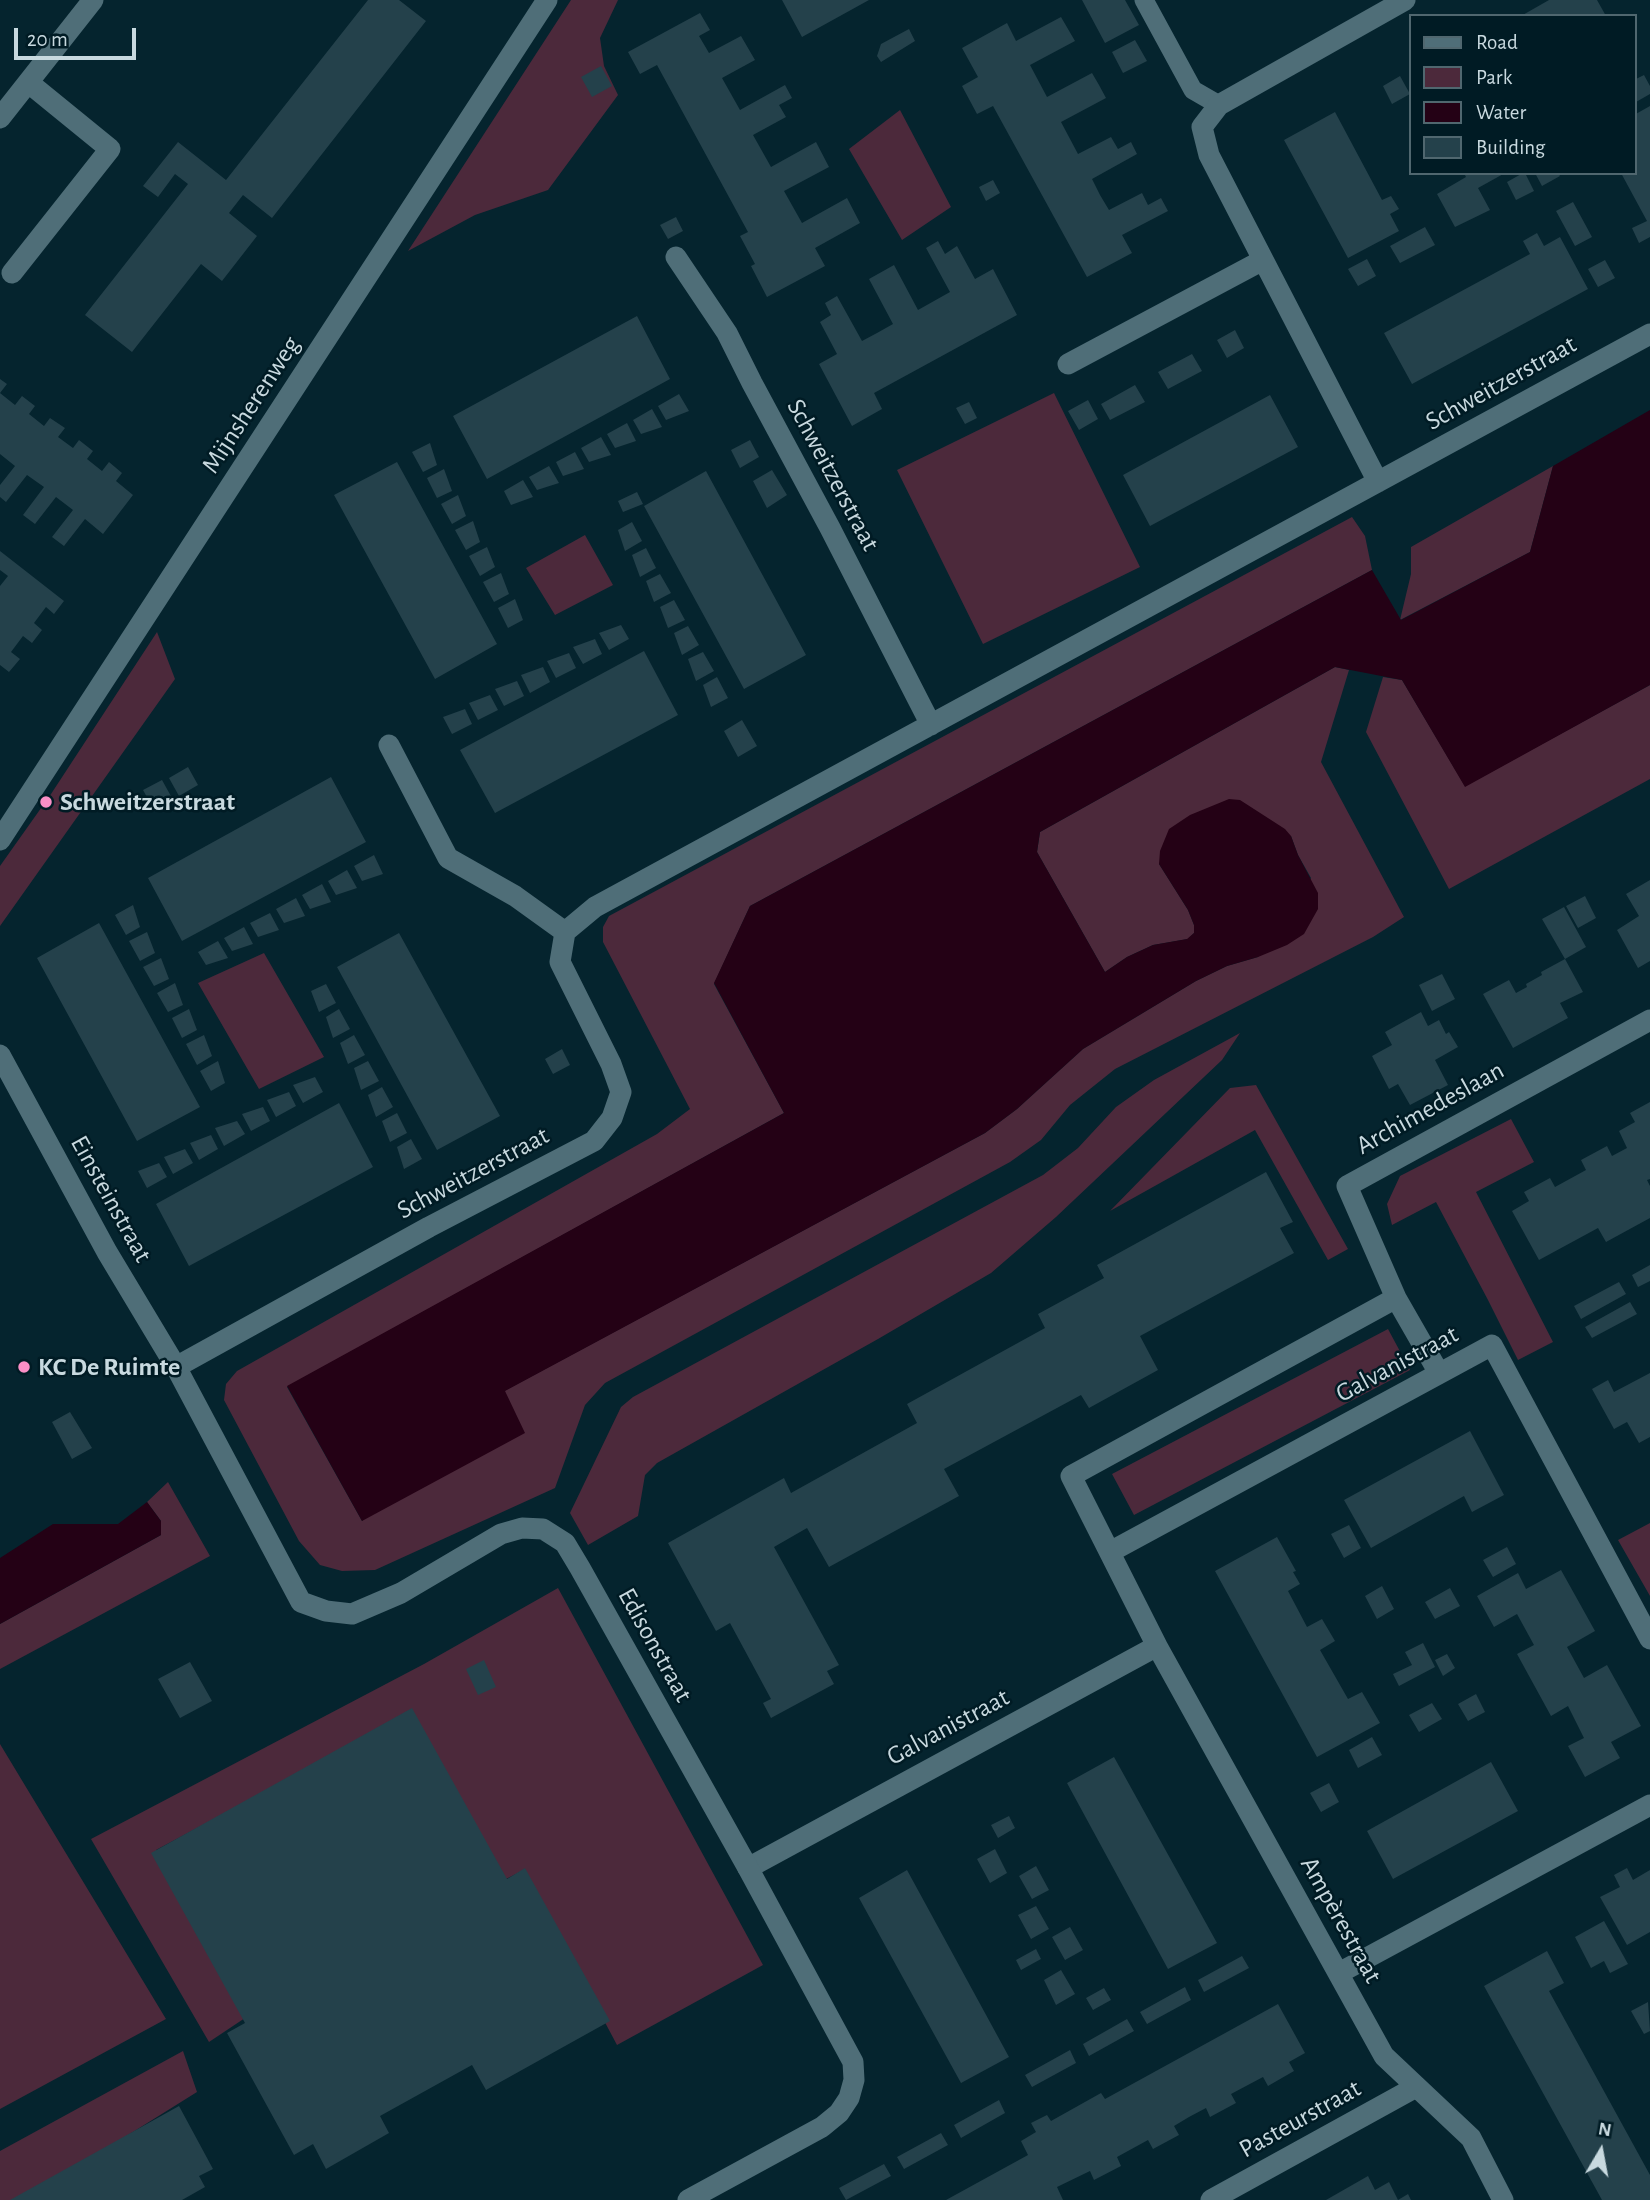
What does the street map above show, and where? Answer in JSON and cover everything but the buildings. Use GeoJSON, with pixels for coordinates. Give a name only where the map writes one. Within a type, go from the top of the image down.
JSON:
{"type":"FeatureCollection","features":[{"type":"Feature","properties":{"kind":"street"},"geometry":{"type":"LineString","coordinates":[[0,118],[93,0]]}},
{"type":"Feature","properties":{"kind":"street","name":"Mijnsherenweg"},"geometry":{"type":"LineString","coordinates":[[0,840],[547,0]]}},
{"type":"Feature","properties":{"kind":"street"},"geometry":{"type":"LineString","coordinates":[[1378,482],[1209,155],[1202,127],[1219,105],[1405,0]]}},
{"type":"Feature","properties":{"kind":"street"},"geometry":{"type":"LineString","coordinates":[[12,273],[110,149],[29,83]]}},
{"type":"Feature","properties":{"kind":"street","name":"Schweitzerstraat"},"geometry":{"type":"LineString","coordinates":[[676,257],[727,333],[931,725]]}},
{"type":"Feature","properties":{"kind":"street"},"geometry":{"type":"LineString","coordinates":[[1068,364],[1264,260]]}},
{"type":"Feature","properties":{"kind":"street","name":"Schweitzerstraat"},"geometry":{"type":"LineString","coordinates":[[176,1367],[429,1227],[594,1141],[612,1118],[621,1092],[611,1064],[560,962],[565,932],[595,908],[1650,334]]}},
{"type":"Feature","properties":{"kind":"street"},"geometry":{"type":"LineString","coordinates":[[389,745],[448,858],[516,895],[565,932]]}},
{"type":"Feature","properties":{"kind":"street","name":"Archimedeslaan"},"geometry":{"type":"LineString","coordinates":[[1440,1373],[1396,1298],[1347,1186],[1650,1020]]}},
{"type":"Feature","properties":{"kind":"street","name":"Einsteinstraat"},"geometry":{"type":"LineString","coordinates":[[0,1055],[107,1252],[176,1367]]}},
{"type":"Feature","properties":{"kind":"street"},"geometry":{"type":"LineString","coordinates":[[1157,1646],[1071,1476],[1396,1298]]}},
{"type":"Feature","properties":{"kind":"street","name":"Galvanistraat"},"geometry":{"type":"LineString","coordinates":[[1110,1552],[1492,1345],[1650,1639]]}},
{"type":"Feature","properties":{"kind":"street","name":"Edisonstraat"},"geometry":{"type":"LineString","coordinates":[[176,1367],[301,1602],[326,1611],[352,1614],[401,1593],[501,1534],[522,1528],[543,1529],[565,1544],[748,1868],[853,2062],[854,2080],[849,2098],[839,2113],[822,2127],[688,2200]]}},
{"type":"Feature","properties":{"kind":"street","name":"Galvanistraat"},"geometry":{"type":"LineString","coordinates":[[748,1868],[1157,1646]]}},
{"type":"Feature","properties":{"kind":"street","name":"Ampèrestraat"},"geometry":{"type":"LineString","coordinates":[[1157,1646],[1384,2056],[1471,2138],[1503,2200]]}},
{"type":"Feature","properties":{"kind":"street"},"geometry":{"type":"LineString","coordinates":[[1339,1973],[1650,1805]]}},
{"type":"Feature","properties":{"kind":"street","name":"Pasteurstraat"},"geometry":{"type":"LineString","coordinates":[[1211,2200],[1416,2087]]}},
{"type":"Feature","properties":{"kind":"lane"},"geometry":{"type":"LineString","coordinates":[[1144,0],[1193,90],[1219,105]]}},
{"type":"Feature","properties":{"kind":"green space"},"geometry":{"type":"Polygon","coordinates":[[[571,0],[618,0],[600,38],[604,66],[618,95],[548,190],[475,215],[408,251],[571,0]]]}},
{"type":"Feature","properties":{"kind":"green space"},"geometry":{"type":"Polygon","coordinates":[[[900,110],[951,207],[902,240],[849,149],[900,110]]]}},
{"type":"Feature","properties":{"kind":"green space"},"geometry":{"type":"Polygon","coordinates":[[[1054,393],[1140,567],[983,644],[897,470],[1054,393]]]}},
{"type":"Feature","properties":{"kind":"green space"},"geometry":{"type":"Polygon","coordinates":[[[1553,466],[1530,552],[1400,620],[1411,574],[1411,547],[1553,466]]]}},
{"type":"Feature","properties":{"kind":"green space"},"geometry":{"type":"Polygon","coordinates":[[[1352,517],[1365,536],[1372,570],[750,906],[714,984],[784,1113],[287,1387],[362,1521],[504,1391],[985,1133],[1017,1109],[1083,1049],[1196,981],[1227,966],[1258,957],[1311,878],[1291,836],[1159,864],[1188,910],[1194,933],[1188,939],[1153,945],[1127,957],[1105,972],[1037,852],[1040,832],[1335,667],[1349,670],[1321,762],[1404,917],[1373,937],[1115,1069],[1070,1105],[1041,1140],[1010,1162],[605,1383],[585,1405],[555,1488],[375,1570],[342,1571],[320,1565],[299,1541],[224,1400],[226,1384],[237,1371],[657,1134],[690,1109],[603,942],[603,927],[609,916],[1352,517]]]}},
{"type":"Feature","properties":{"kind":"green space"},"geometry":{"type":"Polygon","coordinates":[[[585,535],[613,585],[555,615],[526,568],[585,535]]]}},
{"type":"Feature","properties":{"kind":"green space"},"geometry":{"type":"Polygon","coordinates":[[[157,632],[175,679],[0,926],[0,866],[51,794],[157,632]]]}},
{"type":"Feature","properties":{"kind":"green space"},"geometry":{"type":"Polygon","coordinates":[[[1383,677],[1402,680],[1465,786],[1650,685],[1650,779],[1449,889],[1366,732],[1383,677]]]}},
{"type":"Feature","properties":{"kind":"green space"},"geometry":{"type":"Polygon","coordinates":[[[264,953],[324,1057],[259,1089],[198,983],[264,953]]]}},
{"type":"Feature","properties":{"kind":"green space"},"geometry":{"type":"Polygon","coordinates":[[[1240,1033],[1222,1060],[1056,1217],[991,1273],[657,1463],[645,1475],[638,1516],[588,1545],[570,1513],[621,1407],[633,1397],[1043,1175],[1078,1148],[1116,1107],[1154,1080],[1240,1033]]]}},
{"type":"Feature","properties":{"kind":"green space"},"geometry":{"type":"Polygon","coordinates":[[[1256,1085],[1348,1249],[1328,1260],[1255,1130],[1110,1211],[1230,1088],[1256,1085]]]}},
{"type":"Feature","properties":{"kind":"green space"},"geometry":{"type":"Polygon","coordinates":[[[1511,1119],[1534,1162],[1476,1192],[1553,1342],[1518,1360],[1436,1202],[1392,1225],[1387,1204],[1400,1176],[1511,1119]]]}},
{"type":"Feature","properties":{"kind":"green space"},"geometry":{"type":"Polygon","coordinates":[[[1388,1329],[1410,1370],[1134,1515],[1112,1474],[1388,1329]]]}},
{"type":"Feature","properties":{"kind":"green space"},"geometry":{"type":"Polygon","coordinates":[[[168,1482],[210,1556],[0,1669],[0,1624],[161,1535],[161,1521],[147,1502],[168,1482]]]}},
{"type":"Feature","properties":{"kind":"green space"},"geometry":{"type":"Polygon","coordinates":[[[1650,1523],[1650,1596],[1618,1540],[1650,1523]]]}},
{"type":"Feature","properties":{"kind":"green space"},"geometry":{"type":"Polygon","coordinates":[[[558,1588],[763,1965],[617,2045],[524,1870],[502,1881],[413,1713],[156,1850],[245,2018],[209,2042],[91,1839],[424,1664],[558,1588]]]}},
{"type":"Feature","properties":{"kind":"green space"},"geometry":{"type":"Polygon","coordinates":[[[0,1744],[166,2019],[0,2109],[0,1744]]]}},
{"type":"Feature","properties":{"kind":"green space"},"geometry":{"type":"Polygon","coordinates":[[[183,2051],[197,2092],[24,2200],[0,2200],[0,2151],[183,2051]]]}},
{"type":"Feature","properties":{"kind":"water"},"geometry":{"type":"Polygon","coordinates":[[[1650,410],[1650,685],[1465,787],[1402,680],[1335,667],[1040,832],[1037,852],[1105,972],[1127,957],[1153,945],[1187,939],[1194,933],[1188,910],[1159,864],[1160,851],[1169,829],[1190,815],[1229,799],[1240,800],[1285,829],[1291,836],[1318,893],[1318,909],[1304,934],[1287,945],[1227,966],[1196,981],[1083,1049],[1017,1109],[985,1133],[505,1391],[525,1433],[362,1521],[287,1386],[784,1113],[714,983],[750,906],[1372,570],[1401,620],[1530,552],[1553,466],[1650,410]]]}},
{"type":"Feature","properties":{"kind":"water"},"geometry":{"type":"Polygon","coordinates":[[[147,1502],[161,1521],[161,1535],[0,1624],[0,1558],[53,1524],[118,1524],[147,1502]]]}},
{"type":"Feature","properties":{"kind":"place","name":"Schweitzerstraat"},"geometry":{"type":"Point","coordinates":[46,802]}},
{"type":"Feature","properties":{"kind":"place","name":"KC De Ruimte"},"geometry":{"type":"Point","coordinates":[24,1367]}}]}
